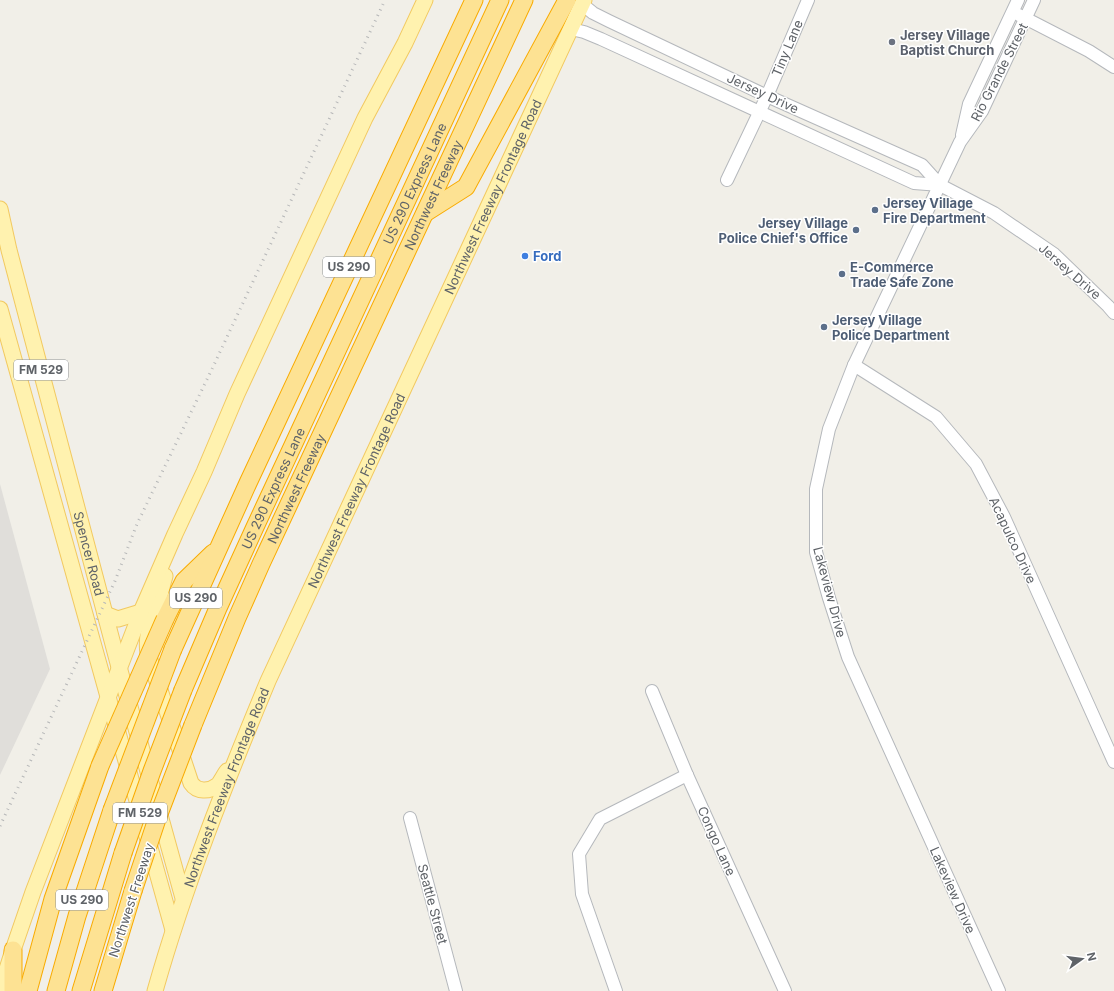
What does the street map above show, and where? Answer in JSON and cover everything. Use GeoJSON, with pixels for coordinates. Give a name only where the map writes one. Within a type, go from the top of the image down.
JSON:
{"type":"FeatureCollection","features":[{"type":"Feature","properties":{"kind":"highway","name":"US 290 Express Lane"},"geometry":{"type":"LineString","coordinates":[[81,991],[123,853],[152,770],[183,690],[258,520],[500,0]]}},
{"type":"Feature","properties":{"kind":"highway","name":"Northwest Freeway"},"geometry":{"type":"LineString","coordinates":[[103,991],[151,837],[193,725],[237,618],[524,0]]}},
{"type":"Feature","properties":{"kind":"highway"},"geometry":{"type":"LineString","coordinates":[[425,213],[466,187],[578,1]]}},
{"type":"Feature","properties":{"kind":"highway","name":"US 290"},"geometry":{"type":"LineString","coordinates":[[56,991],[77,916],[112,810],[173,649],[472,2]]}},
{"type":"Feature","properties":{"kind":"highway"},"geometry":{"type":"LineString","coordinates":[[28,991],[53,899],[100,766],[165,618],[184,581],[219,547]]}},
{"type":"Feature","properties":{"kind":"highway"},"geometry":{"type":"LineString","coordinates":[[13,950],[13,991]]}},
{"type":"Feature","properties":{"kind":"main road"},"geometry":{"type":"LineString","coordinates":[[0,991],[33,892],[141,612],[204,472],[237,394],[366,118],[405,43],[425,0]]}},
{"type":"Feature","properties":{"kind":"main road","name":"Northwest Freeway Frontage Road"},"geometry":{"type":"LineString","coordinates":[[155,991],[172,930],[183,898],[236,758],[268,681],[571,29],[578,1]]}},
{"type":"Feature","properties":{"kind":"main road","name":"Spencer Road"},"geometry":{"type":"LineString","coordinates":[[0,208],[9,250],[119,667],[183,898]]}},
{"type":"Feature","properties":{"kind":"main road","name":"Spencer Road"},"geometry":{"type":"LineString","coordinates":[[0,309],[172,930]]}},
{"type":"Feature","properties":{"kind":"main road"},"geometry":{"type":"LineString","coordinates":[[175,534],[157,606],[148,633],[146,644],[148,654],[191,783],[195,788],[202,790],[218,784],[236,758]]}},
{"type":"Feature","properties":{"kind":"main road"},"geometry":{"type":"LineString","coordinates":[[105,614],[118,619],[141,612]]}},
{"type":"Feature","properties":{"kind":"street","name":"Tiny Lane"},"geometry":{"type":"LineString","coordinates":[[727,180],[767,96],[808,0]]}},
{"type":"Feature","properties":{"kind":"street","name":"Rio Grande Street"},"geometry":{"type":"LineString","coordinates":[[960,142],[969,104],[1018,0]]}},
{"type":"Feature","properties":{"kind":"street","name":"Rio Grande Street"},"geometry":{"type":"LineString","coordinates":[[940,185],[960,142],[982,111],[1034,0]]}},
{"type":"Feature","properties":{"kind":"street","name":"Jersey Drive"},"geometry":{"type":"LineString","coordinates":[[578,1],[593,13],[609,21],[767,96],[922,165],[940,185],[994,213],[1054,254],[1114,313]]}},
{"type":"Feature","properties":{"kind":"street"},"geometry":{"type":"LineString","coordinates":[[1012,12],[1089,51],[1114,67]]}},
{"type":"Feature","properties":{"kind":"street","name":"Jersey Drive"},"geometry":{"type":"LineString","coordinates":[[571,29],[584,32],[601,39],[914,183],[940,185]]}},
{"type":"Feature","properties":{"kind":"street","name":"Lakeview Drive"},"geometry":{"type":"LineString","coordinates":[[940,185],[854,365],[829,429],[816,489],[816,552],[848,657],[999,991]]}},
{"type":"Feature","properties":{"kind":"street","name":"Acapulco Drive"},"geometry":{"type":"LineString","coordinates":[[854,365],[936,417],[976,464],[1004,517],[1114,762]]}},
{"type":"Feature","properties":{"kind":"street","name":"Congo Lane"},"geometry":{"type":"LineString","coordinates":[[652,691],[687,775],[785,991]]}},
{"type":"Feature","properties":{"kind":"street"},"geometry":{"type":"LineString","coordinates":[[616,991],[582,894],[579,854],[600,820],[687,775]]}},
{"type":"Feature","properties":{"kind":"street","name":"Seattle Street"},"geometry":{"type":"LineString","coordinates":[[410,818],[456,991]]}},
{"type":"Feature","properties":{"kind":"shaded area"},"geometry":{"type":"Polygon","coordinates":[[[0,484],[50,669],[0,775],[0,484]]]}},
{"type":"Feature","properties":{"kind":"railway"},"geometry":{"type":"LineString","coordinates":[[0,826],[115,581],[137,524],[212,369],[385,0]]}},
{"type":"Feature","properties":{"kind":"place","name":"Jersey Village Baptist Church"},"geometry":{"type":"Point","coordinates":[892,42]}},
{"type":"Feature","properties":{"kind":"place","name":"Jersey Village Fire Department"},"geometry":{"type":"Point","coordinates":[875,210]}},
{"type":"Feature","properties":{"kind":"place","name":"Jersey Village Police Chief's Office"},"geometry":{"type":"Point","coordinates":[856,230]}},
{"type":"Feature","properties":{"kind":"place","name":"Ford"},"geometry":{"type":"Point","coordinates":[525,256]}},
{"type":"Feature","properties":{"kind":"place","name":"E-Commerce Trade Safe Zone"},"geometry":{"type":"Point","coordinates":[842,274]}},
{"type":"Feature","properties":{"kind":"place","name":"Jersey Village Police Department"},"geometry":{"type":"Point","coordinates":[824,327]}}]}
